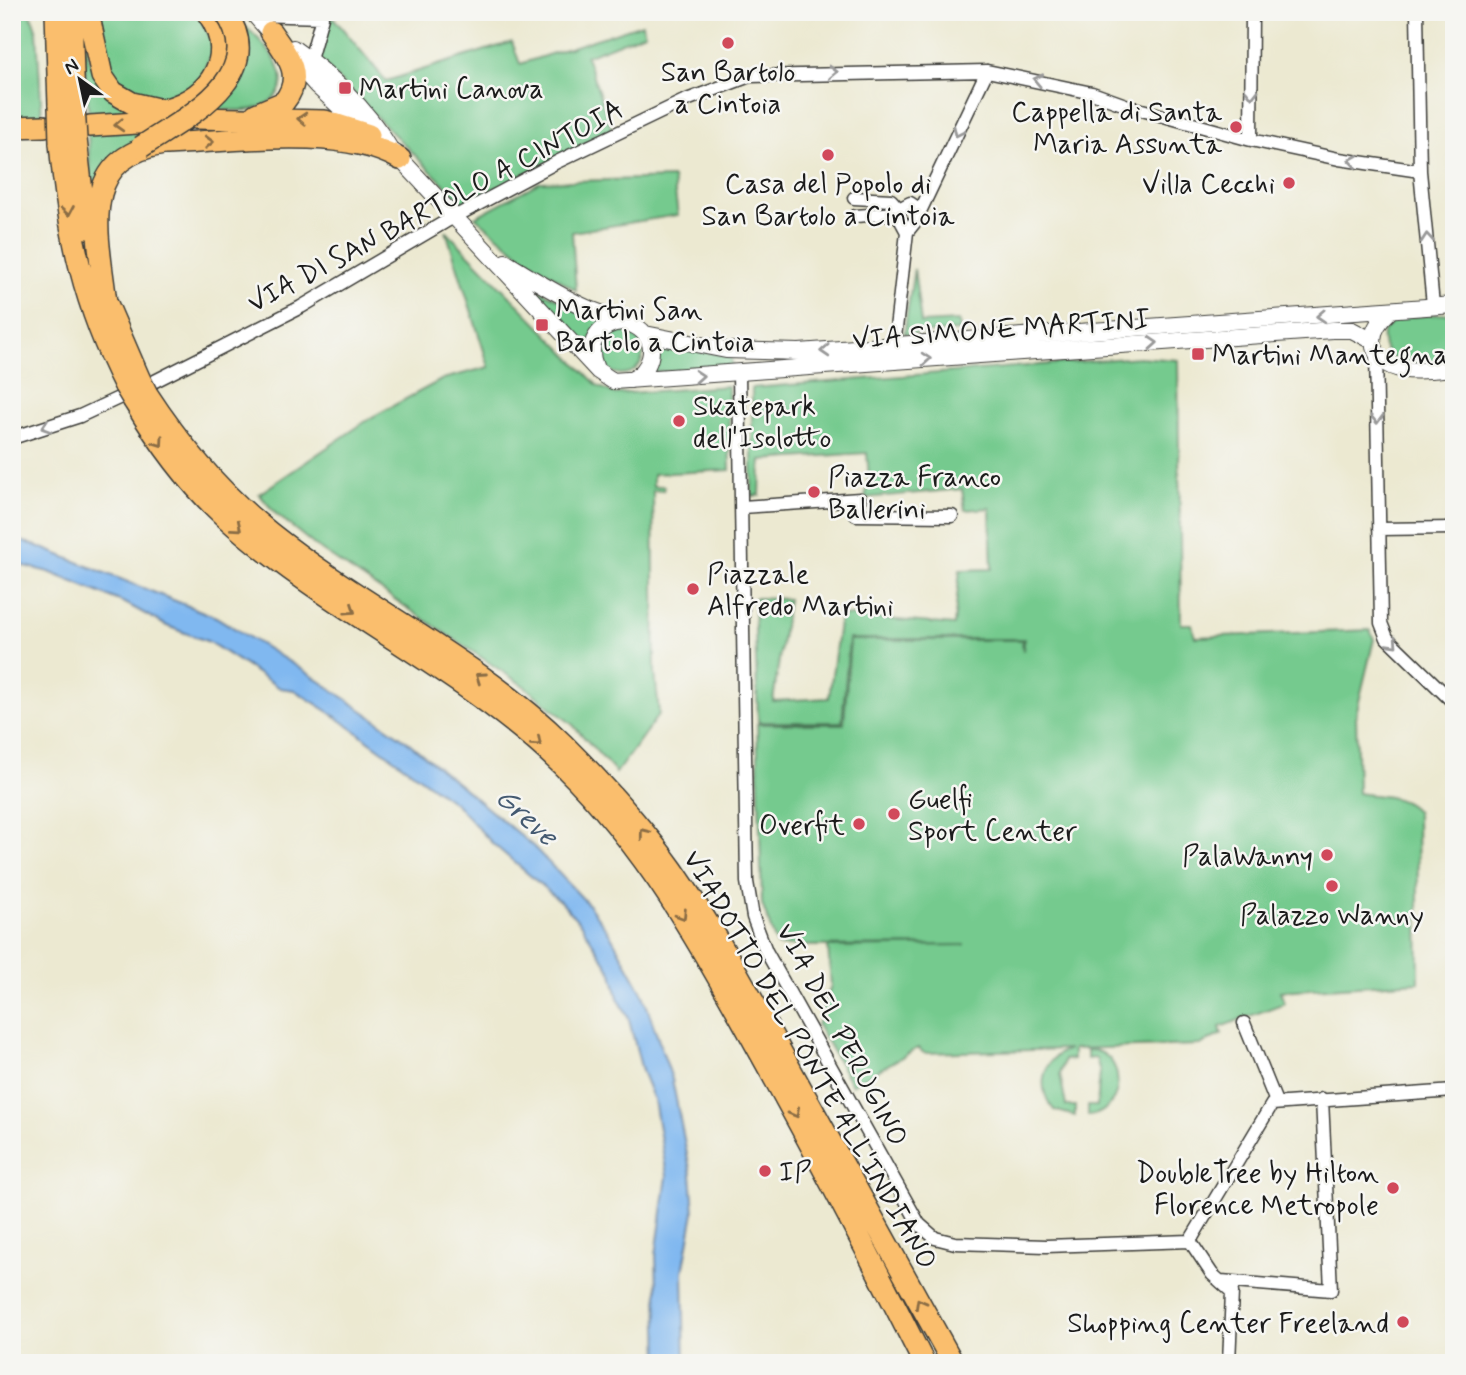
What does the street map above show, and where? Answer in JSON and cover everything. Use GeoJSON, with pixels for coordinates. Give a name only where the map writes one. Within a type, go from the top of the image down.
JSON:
{"type":"FeatureCollection","features":[{"type":"Feature","properties":{"kind":"highway"},"geometry":{"type":"LineString","coordinates":[[40,12],[58,75]]}},
{"type":"Feature","properties":{"kind":"highway","name":"VIADOTTO DEL PONTE ALL'INDIANO"},"geometry":{"type":"LineString","coordinates":[[56,12],[58,75],[75,136],[90,249],[106,303],[167,453],[225,517],[295,572],[494,707],[560,763],[620,828],[658,876],[728,994],[848,1211],[924,1363]]}},
{"type":"Feature","properties":{"kind":"highway","name":"VIADOTTO DEL PONTE ALL'INDIANO"},"geometry":{"type":"LineString","coordinates":[[67,106],[71,12]]}},
{"type":"Feature","properties":{"kind":"highway"},"geometry":{"type":"LineString","coordinates":[[88,12],[98,66],[109,88],[132,103],[196,118]]}},
{"type":"Feature","properties":{"kind":"highway"},"geometry":{"type":"LineString","coordinates":[[166,109],[183,103],[200,91],[219,64],[219,32],[207,12]]}},
{"type":"Feature","properties":{"kind":"highway"},"geometry":{"type":"LineString","coordinates":[[106,303],[96,216],[98,196],[115,167],[214,97],[228,82],[235,64],[237,48],[233,26],[225,12]]}},
{"type":"Feature","properties":{"kind":"highway"},"geometry":{"type":"LineString","coordinates":[[247,117],[280,105],[293,87],[294,69],[291,61],[271,32]]}},
{"type":"Feature","properties":{"kind":"highway"},"geometry":{"type":"LineString","coordinates":[[75,136],[196,118],[247,117],[334,122],[359,130],[395,153]]}},
{"type":"Feature","properties":{"kind":"highway"},"geometry":{"type":"LineString","coordinates":[[12,127],[44,126]]}},
{"type":"Feature","properties":{"kind":"highway","name":"VIADOTTO DEL PONTE ALL'INDIANO"},"geometry":{"type":"LineString","coordinates":[[75,136],[65,194],[82,282],[106,348],[140,388],[181,444],[245,511],[299,555],[526,711],[594,775],[643,831],[680,882],[744,987],[953,1363]]}},
{"type":"Feature","properties":{"kind":"highway"},"geometry":{"type":"LineString","coordinates":[[141,147],[333,139],[369,144],[395,153]]}},
{"type":"Feature","properties":{"kind":"street"},"geometry":{"type":"LineString","coordinates":[[1251,140],[1252,12]]}},
{"type":"Feature","properties":{"kind":"street"},"geometry":{"type":"LineString","coordinates":[[1417,12],[1420,171],[1433,304]]}},
{"type":"Feature","properties":{"kind":"street","name":"VIA SIMONE MARTINI"},"geometry":{"type":"LineString","coordinates":[[254,14],[316,85],[357,125],[395,153]]}},
{"type":"Feature","properties":{"kind":"street","name":"VIA SIMONE MARTINI"},"geometry":{"type":"LineString","coordinates":[[254,14],[322,17],[310,60]]}},
{"type":"Feature","properties":{"kind":"street","name":"VIA SIMONE MARTINI"},"geometry":{"type":"LineString","coordinates":[[271,32],[310,60],[376,125],[395,153],[607,379],[739,373],[1333,330],[1352,330],[1374,346],[1383,361],[1401,369],[1454,368]]}},
{"type":"Feature","properties":{"kind":"street"},"geometry":{"type":"LineString","coordinates":[[894,346],[907,232],[987,71]]}},
{"type":"Feature","properties":{"kind":"street","name":"VIA DI SAN BARTOLO A CINTOIA"},"geometry":{"type":"LineString","coordinates":[[12,438],[80,416],[140,388],[301,306],[557,162],[684,101],[750,76],[987,71],[1092,93],[1251,140],[1339,159],[1420,171]]}},
{"type":"Feature","properties":{"kind":"street"},"geometry":{"type":"LineString","coordinates":[[854,198],[891,200],[907,232]]}},
{"type":"Feature","properties":{"kind":"street"},"geometry":{"type":"LineString","coordinates":[[855,216],[898,211],[910,203],[919,209]]}},
{"type":"Feature","properties":{"kind":"street","name":"VIA SIMONE MARTINI"},"geometry":{"type":"LineString","coordinates":[[491,254],[584,307],[637,327],[645,334],[701,347],[750,352],[894,346],[1389,312],[1433,304],[1454,305]]}},
{"type":"Feature","properties":{"kind":"street"},"geometry":{"type":"LineString","coordinates":[[1389,312],[1375,328],[1374,346],[1383,631],[1452,700]]}},
{"type":"Feature","properties":{"kind":"street"},"geometry":{"type":"LineString","coordinates":[[595,366],[591,353],[597,334],[608,325],[622,322]]}},
{"type":"Feature","properties":{"kind":"street"},"geometry":{"type":"LineString","coordinates":[[631,380],[645,369],[650,358],[650,346],[645,334]]}},
{"type":"Feature","properties":{"kind":"street","name":"VIA DEL PERUGINO"},"geometry":{"type":"LineString","coordinates":[[739,373],[747,870],[753,917],[766,951],[919,1224],[935,1238],[955,1243],[1046,1245],[1190,1241]]}},
{"type":"Feature","properties":{"kind":"street"},"geometry":{"type":"LineString","coordinates":[[742,507],[860,499],[856,515],[952,516]]}},
{"type":"Feature","properties":{"kind":"street"},"geometry":{"type":"LineString","coordinates":[[1379,529],[1454,528]]}},
{"type":"Feature","properties":{"kind":"street"},"geometry":{"type":"LineString","coordinates":[[1244,1023],[1276,1102]]}},
{"type":"Feature","properties":{"kind":"street"},"geometry":{"type":"LineString","coordinates":[[1229,1363],[1234,1297],[1229,1286],[1212,1274],[1190,1241],[1266,1110],[1276,1102],[1454,1091]]}},
{"type":"Feature","properties":{"kind":"street"},"geometry":{"type":"LineString","coordinates":[[1221,1281],[1331,1290],[1322,1099]]}},
{"type":"Feature","properties":{"kind":"green space"},"geometry":{"type":"Polygon","coordinates":[[[12,12],[30,12],[37,32],[42,118],[12,120],[12,12]]]}},
{"type":"Feature","properties":{"kind":"green space"},"geometry":{"type":"Polygon","coordinates":[[[93,12],[197,12],[214,44],[203,78],[182,96],[154,102],[126,91],[105,71],[93,12]]]}},
{"type":"Feature","properties":{"kind":"green space"},"geometry":{"type":"Polygon","coordinates":[[[332,16],[386,81],[512,42],[520,64],[642,24],[645,33],[586,56],[612,130],[464,204],[318,59],[332,16]]]}},
{"type":"Feature","properties":{"kind":"green space"},"geometry":{"type":"Polygon","coordinates":[[[81,17],[90,64],[161,119],[89,119],[81,17]]]}},
{"type":"Feature","properties":{"kind":"green space"},"geometry":{"type":"Polygon","coordinates":[[[234,17],[256,37],[276,62],[281,75],[281,87],[273,99],[257,108],[240,111],[208,109],[234,17]]]}},
{"type":"Feature","properties":{"kind":"green space"},"geometry":{"type":"Polygon","coordinates":[[[156,129],[93,189],[91,189],[88,133],[156,129]]]}},
{"type":"Feature","properties":{"kind":"green space"},"geometry":{"type":"Polygon","coordinates":[[[673,178],[678,215],[572,232],[576,290],[522,256],[475,217],[540,182],[673,178]]]}},
{"type":"Feature","properties":{"kind":"green space"},"geometry":{"type":"Polygon","coordinates":[[[446,231],[598,386],[615,394],[728,386],[730,470],[653,474],[653,486],[664,486],[664,490],[653,491],[655,672],[659,714],[616,773],[573,725],[524,686],[318,548],[275,513],[259,494],[372,417],[443,379],[489,367],[446,231]]]}},
{"type":"Feature","properties":{"kind":"green space"},"geometry":{"type":"Polygon","coordinates":[[[914,269],[921,323],[959,321],[960,331],[904,334],[914,269]]]}},
{"type":"Feature","properties":{"kind":"green space"},"geometry":{"type":"Polygon","coordinates":[[[533,287],[605,321],[585,346],[532,290],[533,287]]]}},
{"type":"Feature","properties":{"kind":"green space"},"geometry":{"type":"Polygon","coordinates":[[[1454,313],[1454,360],[1407,362],[1388,354],[1383,332],[1396,318],[1454,313]]]}},
{"type":"Feature","properties":{"kind":"green space"},"geometry":{"type":"Polygon","coordinates":[[[622,332],[637,338],[643,353],[637,368],[622,374],[607,368],[601,353],[607,338],[622,332]]]}},
{"type":"Feature","properties":{"kind":"green space"},"geometry":{"type":"Polygon","coordinates":[[[658,343],[731,356],[732,368],[653,372],[659,354],[658,343]]]}},
{"type":"Feature","properties":{"kind":"green space"},"geometry":{"type":"Polygon","coordinates":[[[1139,357],[1178,360],[1181,624],[1192,624],[1195,637],[1370,630],[1374,639],[1356,714],[1358,793],[1397,799],[1417,812],[1419,982],[1280,991],[1285,1003],[1220,1027],[1222,1034],[1200,1045],[1073,1049],[1073,1059],[1064,1060],[1060,1074],[1066,1106],[1075,1106],[1075,1116],[1054,1110],[1048,1101],[1044,1083],[1048,1066],[1053,1059],[1069,1049],[924,1053],[918,1048],[852,1085],[817,1025],[831,985],[828,947],[965,945],[777,946],[762,904],[757,724],[844,724],[850,640],[1022,640],[1023,651],[1024,639],[849,639],[842,722],[758,722],[754,598],[788,599],[773,701],[829,698],[840,615],[954,625],[960,570],[992,569],[990,508],[965,510],[962,489],[865,498],[869,478],[867,453],[761,460],[760,495],[752,496],[752,388],[1139,357]]]}},
{"type":"Feature","properties":{"kind":"green space"},"geometry":{"type":"Polygon","coordinates":[[[1087,1050],[1100,1052],[1109,1059],[1118,1081],[1111,1104],[1101,1112],[1088,1116],[1088,1106],[1097,1106],[1100,1072],[1096,1058],[1087,1059],[1087,1050]]]}},
{"type":"Feature","properties":{"kind":"water"},"geometry":{"type":"Polygon","coordinates":[[[12,539],[32,544],[216,617],[314,677],[408,742],[533,846],[587,903],[610,934],[642,992],[672,1079],[691,1174],[694,1212],[683,1272],[685,1363],[659,1363],[656,1255],[667,1176],[654,1100],[642,1071],[628,1016],[618,998],[612,973],[580,923],[562,903],[492,843],[456,804],[332,714],[294,690],[280,688],[209,642],[167,626],[127,604],[49,572],[12,563],[12,539]]]}},
{"type":"Feature","properties":{"kind":"place","name":"San Bartolo a Cintoia"},"geometry":{"type":"Point","coordinates":[728,43]}},
{"type":"Feature","properties":{"kind":"place","name":"Martini Canova"},"geometry":{"type":"Point","coordinates":[345,88]}},
{"type":"Feature","properties":{"kind":"place","name":"Cappella di Santa Maria Assunta"},"geometry":{"type":"Point","coordinates":[1236,127]}},
{"type":"Feature","properties":{"kind":"place","name":"Casa del Popolo di San Bartolo a Cintoia"},"geometry":{"type":"Point","coordinates":[828,155]}},
{"type":"Feature","properties":{"kind":"place","name":"Villa Cecchi"},"geometry":{"type":"Point","coordinates":[1289,183]}},
{"type":"Feature","properties":{"kind":"place","name":"Martini San Bartolo a Cintoia"},"geometry":{"type":"Point","coordinates":[542,325]}},
{"type":"Feature","properties":{"kind":"place","name":"Martini Mantegna"},"geometry":{"type":"Point","coordinates":[1198,354]}},
{"type":"Feature","properties":{"kind":"place","name":"Skatepark dell'Isolotto"},"geometry":{"type":"Point","coordinates":[679,421]}},
{"type":"Feature","properties":{"kind":"place","name":"Piazza Franco Ballerini"},"geometry":{"type":"Point","coordinates":[814,492]}},
{"type":"Feature","properties":{"kind":"place","name":"Piazzale Alfredo Martini"},"geometry":{"type":"Point","coordinates":[693,589]}},
{"type":"Feature","properties":{"kind":"place","name":"Guelfi Sport Center"},"geometry":{"type":"Point","coordinates":[894,814]}},
{"type":"Feature","properties":{"kind":"place","name":"Overfit"},"geometry":{"type":"Point","coordinates":[859,824]}},
{"type":"Feature","properties":{"kind":"place","name":"PalaWanny"},"geometry":{"type":"Point","coordinates":[1327,855]}},
{"type":"Feature","properties":{"kind":"place","name":"Palazzo Wanny"},"geometry":{"type":"Point","coordinates":[1332,886]}},
{"type":"Feature","properties":{"kind":"place","name":"IP"},"geometry":{"type":"Point","coordinates":[765,1171]}},
{"type":"Feature","properties":{"kind":"place","name":"DoubleTree by Hilton Florence Metropole"},"geometry":{"type":"Point","coordinates":[1393,1188]}},
{"type":"Feature","properties":{"kind":"place","name":"Shopping Center Freeland"},"geometry":{"type":"Point","coordinates":[1403,1322]}},
{"type":"Feature","properties":{"kind":"water label","name":"Greve"},"geometry":{"type":"Point","coordinates":[527,816]}}]}
